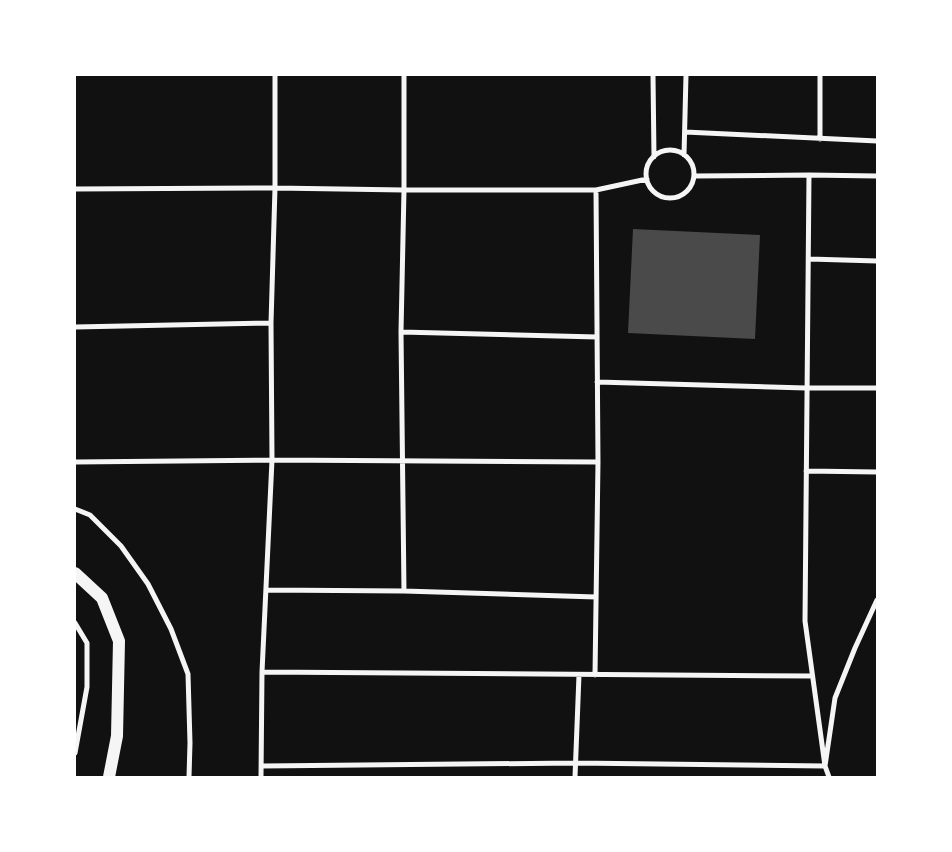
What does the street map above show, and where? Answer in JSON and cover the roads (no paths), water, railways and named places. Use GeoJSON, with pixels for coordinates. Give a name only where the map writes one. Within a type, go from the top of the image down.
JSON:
{"type":"FeatureCollection","features":[{"type":"Feature","properties":{"kind":"main road"},"geometry":{"type":"LineString","coordinates":[[75,573],[102,598],[119,641],[117,736],[109,777]]}},
{"type":"Feature","properties":{"kind":"street"},"geometry":{"type":"LineString","coordinates":[[261,777],[262,672],[272,460],[271,323],[275,188],[275,75]]}},
{"type":"Feature","properties":{"kind":"street"},"geometry":{"type":"LineString","coordinates":[[404,75],[402,332],[404,591]]}},
{"type":"Feature","properties":{"kind":"street"},"geometry":{"type":"LineString","coordinates":[[653,75],[654,157],[647,171],[647,179],[654,192],[668,198],[676,198],[688,190],[694,176],[694,168],[684,155],[677,151],[669,151],[654,157]]}},
{"type":"Feature","properties":{"kind":"street"},"geometry":{"type":"LineString","coordinates":[[684,155],[686,75]]}},
{"type":"Feature","properties":{"kind":"street"},"geometry":{"type":"LineString","coordinates":[[820,75],[820,138]]}},
{"type":"Feature","properties":{"kind":"street"},"geometry":{"type":"LineString","coordinates":[[685,132],[877,141]]}},
{"type":"Feature","properties":{"kind":"street"},"geometry":{"type":"LineString","coordinates":[[694,176],[808,174],[877,176]]}},
{"type":"Feature","properties":{"kind":"street"},"geometry":{"type":"LineString","coordinates":[[808,174],[809,259],[806,388],[805,620],[812,676],[829,777]]}},
{"type":"Feature","properties":{"kind":"street"},"geometry":{"type":"LineString","coordinates":[[75,189],[596,190],[647,179]]}},
{"type":"Feature","properties":{"kind":"street"},"geometry":{"type":"LineString","coordinates":[[596,190],[598,462],[596,675]]}},
{"type":"Feature","properties":{"kind":"street"},"geometry":{"type":"LineString","coordinates":[[809,259],[877,261]]}},
{"type":"Feature","properties":{"kind":"street"},"geometry":{"type":"LineString","coordinates":[[75,326],[271,323]]}},
{"type":"Feature","properties":{"kind":"street"},"geometry":{"type":"LineString","coordinates":[[402,332],[597,337]]}},
{"type":"Feature","properties":{"kind":"street"},"geometry":{"type":"LineString","coordinates":[[597,382],[806,388],[877,388]]}},
{"type":"Feature","properties":{"kind":"street"},"geometry":{"type":"LineString","coordinates":[[75,462],[272,460],[598,462]]}},
{"type":"Feature","properties":{"kind":"street"},"geometry":{"type":"LineString","coordinates":[[806,471],[877,472]]}},
{"type":"Feature","properties":{"kind":"street"},"geometry":{"type":"LineString","coordinates":[[75,509],[90,515],[121,546],[148,584],[171,629],[188,674],[189,777]]}},
{"type":"Feature","properties":{"kind":"street"},"geometry":{"type":"LineString","coordinates":[[267,590],[404,591],[596,597]]}},
{"type":"Feature","properties":{"kind":"street"},"geometry":{"type":"LineString","coordinates":[[826,766],[835,698],[877,600]]}},
{"type":"Feature","properties":{"kind":"street"},"geometry":{"type":"LineString","coordinates":[[75,623],[87,643],[87,688],[75,752]]}},
{"type":"Feature","properties":{"kind":"street"},"geometry":{"type":"LineString","coordinates":[[262,672],[812,676]]}},
{"type":"Feature","properties":{"kind":"street"},"geometry":{"type":"LineString","coordinates":[[575,777],[579,675]]}},
{"type":"Feature","properties":{"kind":"street"},"geometry":{"type":"LineString","coordinates":[[262,766],[575,763],[826,766]]}}]}
